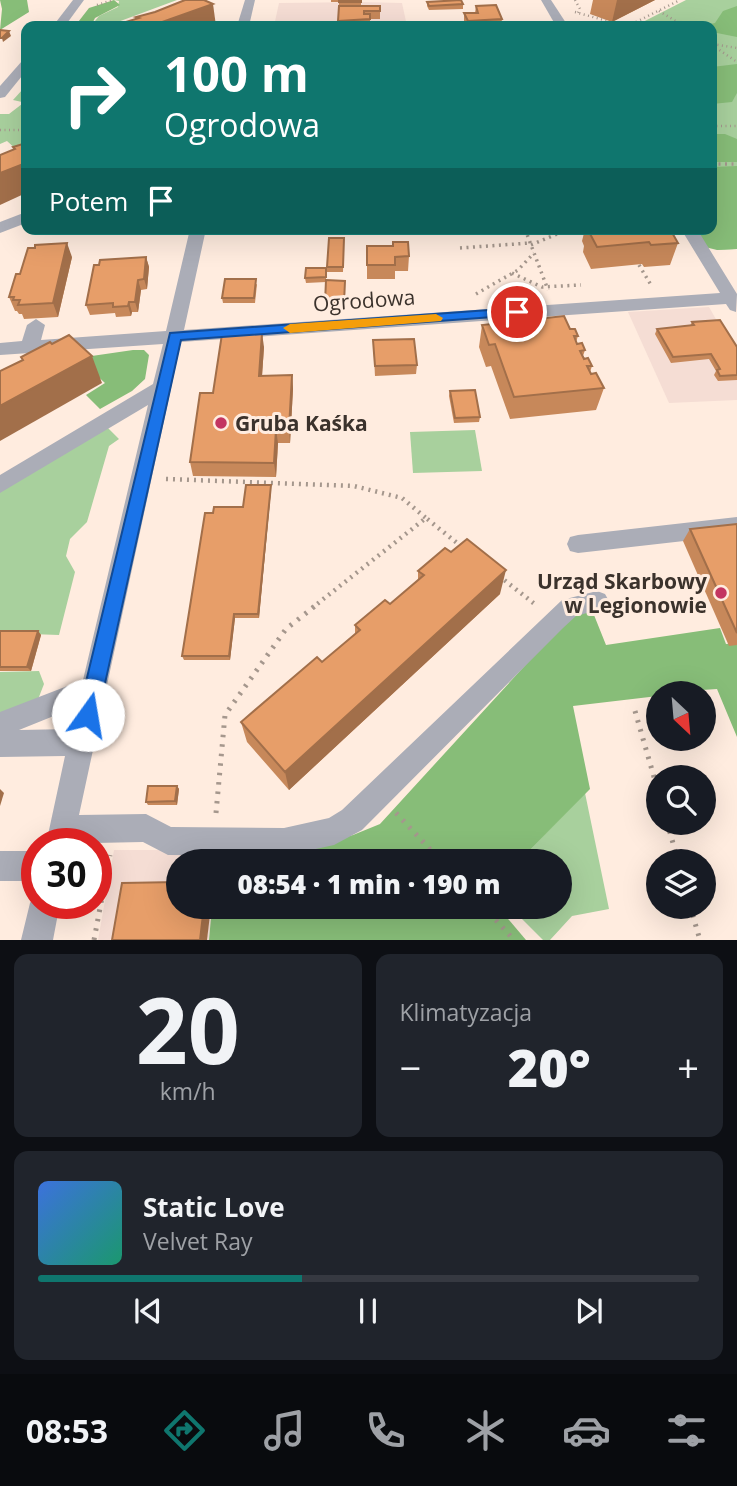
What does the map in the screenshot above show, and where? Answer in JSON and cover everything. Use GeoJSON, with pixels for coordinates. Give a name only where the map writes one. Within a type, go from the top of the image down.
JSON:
{"type":"FeatureCollection","features":[{"type":"Feature","properties":{"kind":"street"},"geometry":{"type":"LineString","coordinates":[[63,21],[79,0]]}},
{"type":"Feature","properties":{"kind":"street"},"geometry":{"type":"LineString","coordinates":[[244,21],[250,0]]}},
{"type":"Feature","properties":{"kind":"street"},"geometry":{"type":"LineString","coordinates":[[546,0],[559,21]]}},
{"type":"Feature","properties":{"kind":"street"},"geometry":{"type":"LineString","coordinates":[[3,91],[21,70]]}},
{"type":"Feature","properties":{"kind":"street"},"geometry":{"type":"LineString","coordinates":[[3,91],[21,88]]}},
{"type":"Feature","properties":{"kind":"street"},"geometry":{"type":"LineString","coordinates":[[0,229],[21,219]]}},
{"type":"Feature","properties":{"kind":"street"},"geometry":{"type":"LineString","coordinates":[[62,828],[197,235]]}},
{"type":"Feature","properties":{"kind":"street"},"geometry":{"type":"LineString","coordinates":[[693,235],[734,303]]}},
{"type":"Feature","properties":{"kind":"street","name":"Ogrodowa"},"geometry":{"type":"LineString","coordinates":[[0,349],[734,303]]}},
{"type":"Feature","properties":{"kind":"street"},"geometry":{"type":"LineString","coordinates":[[30,347],[36,325]]}},
{"type":"Feature","properties":{"kind":"street"},"geometry":{"type":"LineString","coordinates":[[0,485],[163,387]]}},
{"type":"Feature","properties":{"kind":"street"},"geometry":{"type":"LineString","coordinates":[[579,544],[737,526]]}},
{"type":"Feature","properties":{"kind":"street"},"geometry":{"type":"LineString","coordinates":[[112,832],[146,828],[168,841],[284,842],[325,833],[352,820],[554,620],[570,607],[597,601]]}},
{"type":"Feature","properties":{"kind":"street"},"geometry":{"type":"LineString","coordinates":[[0,725],[94,688]]}},
{"type":"Feature","properties":{"kind":"street"},"geometry":{"type":"LineString","coordinates":[[0,744],[82,742]]}},
{"type":"Feature","properties":{"kind":"street"},"geometry":{"type":"LineString","coordinates":[[0,866],[21,866]]}},
{"type":"Feature","properties":{"kind":"street"},"geometry":{"type":"LineString","coordinates":[[37,940],[42,919]]}},
{"type":"Feature","properties":{"kind":"path"},"geometry":{"type":"LineString","coordinates":[[93,6],[113,0]]}},
{"type":"Feature","properties":{"kind":"path"},"geometry":{"type":"LineString","coordinates":[[637,21],[680,0]]}},
{"type":"Feature","properties":{"kind":"path"},"geometry":{"type":"LineString","coordinates":[[553,12],[572,10],[609,21]]}},
{"type":"Feature","properties":{"kind":"path"},"geometry":{"type":"LineString","coordinates":[[658,11],[675,21]]}},
{"type":"Feature","properties":{"kind":"path"},"geometry":{"type":"LineString","coordinates":[[717,45],[737,48]]}},
{"type":"Feature","properties":{"kind":"path"},"geometry":{"type":"LineString","coordinates":[[717,48],[737,62]]}},
{"type":"Feature","properties":{"kind":"path"},"geometry":{"type":"LineString","coordinates":[[717,126],[737,127]]}},
{"type":"Feature","properties":{"kind":"path"},"geometry":{"type":"LineString","coordinates":[[0,130],[21,130]]}},
{"type":"Feature","properties":{"kind":"path"},"geometry":{"type":"LineString","coordinates":[[717,164],[737,164]]}},
{"type":"Feature","properties":{"kind":"path"},"geometry":{"type":"LineString","coordinates":[[527,235],[551,295]]}},
{"type":"Feature","properties":{"kind":"path"},"geometry":{"type":"LineString","coordinates":[[460,247],[531,244],[554,235]]}},
{"type":"Feature","properties":{"kind":"path"},"geometry":{"type":"LineString","coordinates":[[470,295],[477,294],[512,273],[534,253]]}},
{"type":"Feature","properties":{"kind":"path"},"geometry":{"type":"LineString","coordinates":[[639,265],[652,288]]}},
{"type":"Feature","properties":{"kind":"path"},"geometry":{"type":"LineString","coordinates":[[512,273],[547,287]]}},
{"type":"Feature","properties":{"kind":"path"},"geometry":{"type":"LineString","coordinates":[[159,479],[354,486],[402,498],[469,552]]}},
{"type":"Feature","properties":{"kind":"path"},"geometry":{"type":"LineString","coordinates":[[213,841],[225,715],[286,629],[426,518]]}},
{"type":"Feature","properties":{"kind":"path"},"geometry":{"type":"LineString","coordinates":[[490,569],[554,620]]}},
{"type":"Feature","properties":{"kind":"path"},"geometry":{"type":"LineString","coordinates":[[635,711],[650,765]]}},
{"type":"Feature","properties":{"kind":"path"},"geometry":{"type":"LineString","coordinates":[[379,793],[430,849]]}},
{"type":"Feature","properties":{"kind":"path"},"geometry":{"type":"LineString","coordinates":[[94,940],[113,841]]}},
{"type":"Feature","properties":{"kind":"path"},"geometry":{"type":"LineString","coordinates":[[495,919],[514,940]]}},
{"type":"Feature","properties":{"kind":"path"},"geometry":{"type":"LineString","coordinates":[[694,919],[700,940]]}},
{"type":"Feature","properties":{"kind":"shaded area"},"geometry":{"type":"Polygon","coordinates":[[[279,3],[402,3],[406,21],[275,21],[279,3]]]}},
{"type":"Feature","properties":{"kind":"shaded area"},"geometry":{"type":"Polygon","coordinates":[[[709,307],[737,356],[737,400],[669,403],[628,312],[709,307]]]}},
{"type":"Feature","properties":{"kind":"shaded area"},"geometry":{"type":"Polygon","coordinates":[[[114,850],[166,850],[166,919],[211,919],[209,940],[98,940],[102,919],[112,919],[114,850]]]}},
{"type":"Feature","properties":{"kind":"green space"},"geometry":{"type":"Polygon","coordinates":[[[0,0],[27,0],[29,12],[0,30],[0,0]]]}},
{"type":"Feature","properties":{"kind":"green space"},"geometry":{"type":"Polygon","coordinates":[[[114,0],[177,0],[120,21],[95,21],[99,16],[118,7],[119,1],[114,0]]]}},
{"type":"Feature","properties":{"kind":"green space"},"geometry":{"type":"Polygon","coordinates":[[[114,0],[120,5],[94,21],[79,21],[89,8],[114,0]]]}},
{"type":"Feature","properties":{"kind":"green space"},"geometry":{"type":"Polygon","coordinates":[[[686,0],[737,0],[737,249],[717,250],[713,235],[717,235],[717,21],[645,21],[686,0]]]}},
{"type":"Feature","properties":{"kind":"green space"},"geometry":{"type":"Polygon","coordinates":[[[737,6],[737,37],[717,33],[716,21],[723,11],[737,6]]]}},
{"type":"Feature","properties":{"kind":"green space"},"geometry":{"type":"Polygon","coordinates":[[[737,64],[737,93],[732,102],[717,104],[717,66],[737,64]]]}},
{"type":"Feature","properties":{"kind":"green space"},"geometry":{"type":"Polygon","coordinates":[[[21,91],[21,102],[13,100],[21,91]]]}},
{"type":"Feature","properties":{"kind":"green space"},"geometry":{"type":"Polygon","coordinates":[[[21,105],[21,169],[0,170],[18,151],[7,141],[0,144],[0,114],[9,114],[21,105]]]}},
{"type":"Feature","properties":{"kind":"green space"},"geometry":{"type":"Polygon","coordinates":[[[717,134],[737,139],[737,162],[717,162],[717,134]]]}},
{"type":"Feature","properties":{"kind":"green space"},"geometry":{"type":"Polygon","coordinates":[[[737,166],[737,249],[717,250],[705,247],[698,235],[717,235],[717,167],[737,166]]]}},
{"type":"Feature","properties":{"kind":"green space"},"geometry":{"type":"Polygon","coordinates":[[[144,350],[149,355],[145,379],[132,391],[100,409],[86,395],[105,383],[78,358],[144,350]]]}},
{"type":"Feature","properties":{"kind":"green space"},"geometry":{"type":"Polygon","coordinates":[[[106,426],[119,439],[109,446],[87,522],[70,539],[66,556],[75,572],[59,635],[2,633],[0,639],[0,490],[106,426]]]}},
{"type":"Feature","properties":{"kind":"green space"},"geometry":{"type":"Polygon","coordinates":[[[475,430],[482,471],[413,473],[410,432],[475,430]]]}},
{"type":"Feature","properties":{"kind":"green space"},"geometry":{"type":"Polygon","coordinates":[[[592,610],[606,645],[720,628],[726,644],[737,643],[737,737],[716,689],[716,681],[646,681],[646,697],[573,706],[590,789],[531,849],[300,849],[353,835],[380,824],[573,613],[592,610]]]}},
{"type":"Feature","properties":{"kind":"green space"},"geometry":{"type":"Polygon","coordinates":[[[39,671],[44,684],[37,702],[0,718],[0,672],[39,671]]]}},
{"type":"Feature","properties":{"kind":"green space"},"geometry":{"type":"Polygon","coordinates":[[[585,793],[609,909],[572,916],[572,849],[531,849],[585,793]]]}},
{"type":"Feature","properties":{"kind":"green space"},"geometry":{"type":"Polygon","coordinates":[[[211,919],[508,919],[526,940],[209,940],[211,919]]]}},
{"type":"Feature","properties":{"kind":"green space"},"geometry":{"type":"Polygon","coordinates":[[[522,919],[569,919],[550,940],[543,940],[522,919]]]}},
{"type":"Feature","properties":{"kind":"building"},"geometry":{"type":"Polygon","coordinates":[[[185,0],[204,0],[213,4],[165,21],[129,21],[185,0]]]}},
{"type":"Feature","properties":{"kind":"building"},"geometry":{"type":"Polygon","coordinates":[[[361,0],[361,2],[339,2],[361,0]]]}},
{"type":"Feature","properties":{"kind":"building"},"geometry":{"type":"Polygon","coordinates":[[[461,0],[463,4],[429,6],[427,2],[461,0]]]}},
{"type":"Feature","properties":{"kind":"building"},"geometry":{"type":"Polygon","coordinates":[[[496,5],[502,19],[468,21],[464,13],[478,13],[476,6],[496,5]]]}},
{"type":"Feature","properties":{"kind":"building"},"geometry":{"type":"Polygon","coordinates":[[[339,6],[380,6],[380,11],[364,11],[364,14],[370,14],[370,19],[338,21],[339,6]]]}},
{"type":"Feature","properties":{"kind":"building"},"geometry":{"type":"Polygon","coordinates":[[[0,30],[9,31],[0,38],[0,30]]]}},
{"type":"Feature","properties":{"kind":"building"},"geometry":{"type":"Polygon","coordinates":[[[21,145],[21,165],[0,173],[0,155],[15,149],[13,147],[21,145]]]}},
{"type":"Feature","properties":{"kind":"building"},"geometry":{"type":"Polygon","coordinates":[[[591,235],[673,235],[678,243],[651,245],[649,242],[597,247],[591,235]]]}},
{"type":"Feature","properties":{"kind":"building"},"geometry":{"type":"Polygon","coordinates":[[[329,238],[344,238],[343,267],[327,267],[329,238]]]}},
{"type":"Feature","properties":{"kind":"building"},"geometry":{"type":"Polygon","coordinates":[[[393,242],[408,242],[409,256],[395,257],[395,265],[367,265],[367,246],[393,246],[393,242]]]}},
{"type":"Feature","properties":{"kind":"building"},"geometry":{"type":"Polygon","coordinates":[[[67,243],[53,303],[18,305],[20,300],[9,297],[28,248],[67,243]]]}},
{"type":"Feature","properties":{"kind":"building"},"geometry":{"type":"Polygon","coordinates":[[[146,257],[144,279],[138,280],[135,302],[129,302],[128,306],[113,307],[113,303],[86,305],[94,265],[99,265],[100,260],[146,257]]]}},
{"type":"Feature","properties":{"kind":"building"},"geometry":{"type":"Polygon","coordinates":[[[306,268],[326,268],[326,277],[305,278],[306,268]]]}},
{"type":"Feature","properties":{"kind":"building"},"geometry":{"type":"Polygon","coordinates":[[[225,279],[256,279],[254,298],[222,298],[225,279]]]}},
{"type":"Feature","properties":{"kind":"building"},"geometry":{"type":"Polygon","coordinates":[[[326,280],[345,281],[344,303],[325,303],[326,280]]]}},
{"type":"Feature","properties":{"kind":"building"},"geometry":{"type":"Polygon","coordinates":[[[564,316],[570,329],[575,329],[577,344],[582,343],[585,350],[580,351],[592,366],[587,366],[591,374],[596,373],[604,388],[514,397],[495,344],[489,345],[482,325],[564,316]]]}},
{"type":"Feature","properties":{"kind":"building"},"geometry":{"type":"Polygon","coordinates":[[[720,320],[737,347],[737,375],[720,376],[717,370],[720,369],[711,354],[673,357],[657,329],[694,325],[692,322],[720,320]]]}},
{"type":"Feature","properties":{"kind":"building"},"geometry":{"type":"Polygon","coordinates":[[[262,333],[259,376],[292,375],[289,429],[276,429],[274,463],[190,462],[200,393],[213,393],[222,334],[262,333]]]}},
{"type":"Feature","properties":{"kind":"building"},"geometry":{"type":"Polygon","coordinates":[[[69,335],[92,356],[0,406],[0,371],[23,360],[21,357],[69,335]]]}},
{"type":"Feature","properties":{"kind":"building"},"geometry":{"type":"Polygon","coordinates":[[[414,339],[417,365],[375,366],[373,340],[414,339]]]}},
{"type":"Feature","properties":{"kind":"building"},"geometry":{"type":"Polygon","coordinates":[[[475,390],[480,417],[455,418],[450,391],[475,390]]]}},
{"type":"Feature","properties":{"kind":"building"},"geometry":{"type":"Polygon","coordinates":[[[246,485],[271,485],[258,614],[234,614],[229,656],[182,656],[205,513],[213,513],[214,507],[243,507],[246,485]]]}},
{"type":"Feature","properties":{"kind":"building","name":"Urząd Skarbowy w Legionowie"},"geometry":{"type":"Polygon","coordinates":[[[737,524],[737,633],[690,529],[737,524]]]}},
{"type":"Feature","properties":{"kind":"building"},"geometry":{"type":"Polygon","coordinates":[[[467,539],[506,570],[285,772],[241,722],[317,657],[322,662],[360,630],[355,625],[385,600],[390,604],[424,575],[418,571],[445,548],[451,552],[467,539]]]}},
{"type":"Feature","properties":{"kind":"building"},"geometry":{"type":"Polygon","coordinates":[[[0,631],[38,631],[27,667],[0,667],[0,631]]]}},
{"type":"Feature","properties":{"kind":"building"},"geometry":{"type":"Polygon","coordinates":[[[148,786],[177,786],[175,801],[146,802],[148,786]]]}},
{"type":"Feature","properties":{"kind":"building"},"geometry":{"type":"Polygon","coordinates":[[[166,882],[166,919],[202,919],[200,940],[112,940],[122,883],[166,882]]]}},
{"type":"Feature","properties":{"kind":"slow traffic"},"geometry":{"type":"LineString","coordinates":[[290,328],[436,318]]}},
{"type":"Feature","properties":{"kind":"place","name":"Gruba Kaśka"},"geometry":{"type":"Point","coordinates":[221,423]}},
{"type":"Feature","properties":{"kind":"place","name":"Urząd Skarbowy w Legionowie"},"geometry":{"type":"Point","coordinates":[721,593]}},
{"type":"Feature","properties":{"kind":"route"},"geometry":{"type":"LineString","coordinates":[[88,715],[175,336],[517,312]]}}]}
